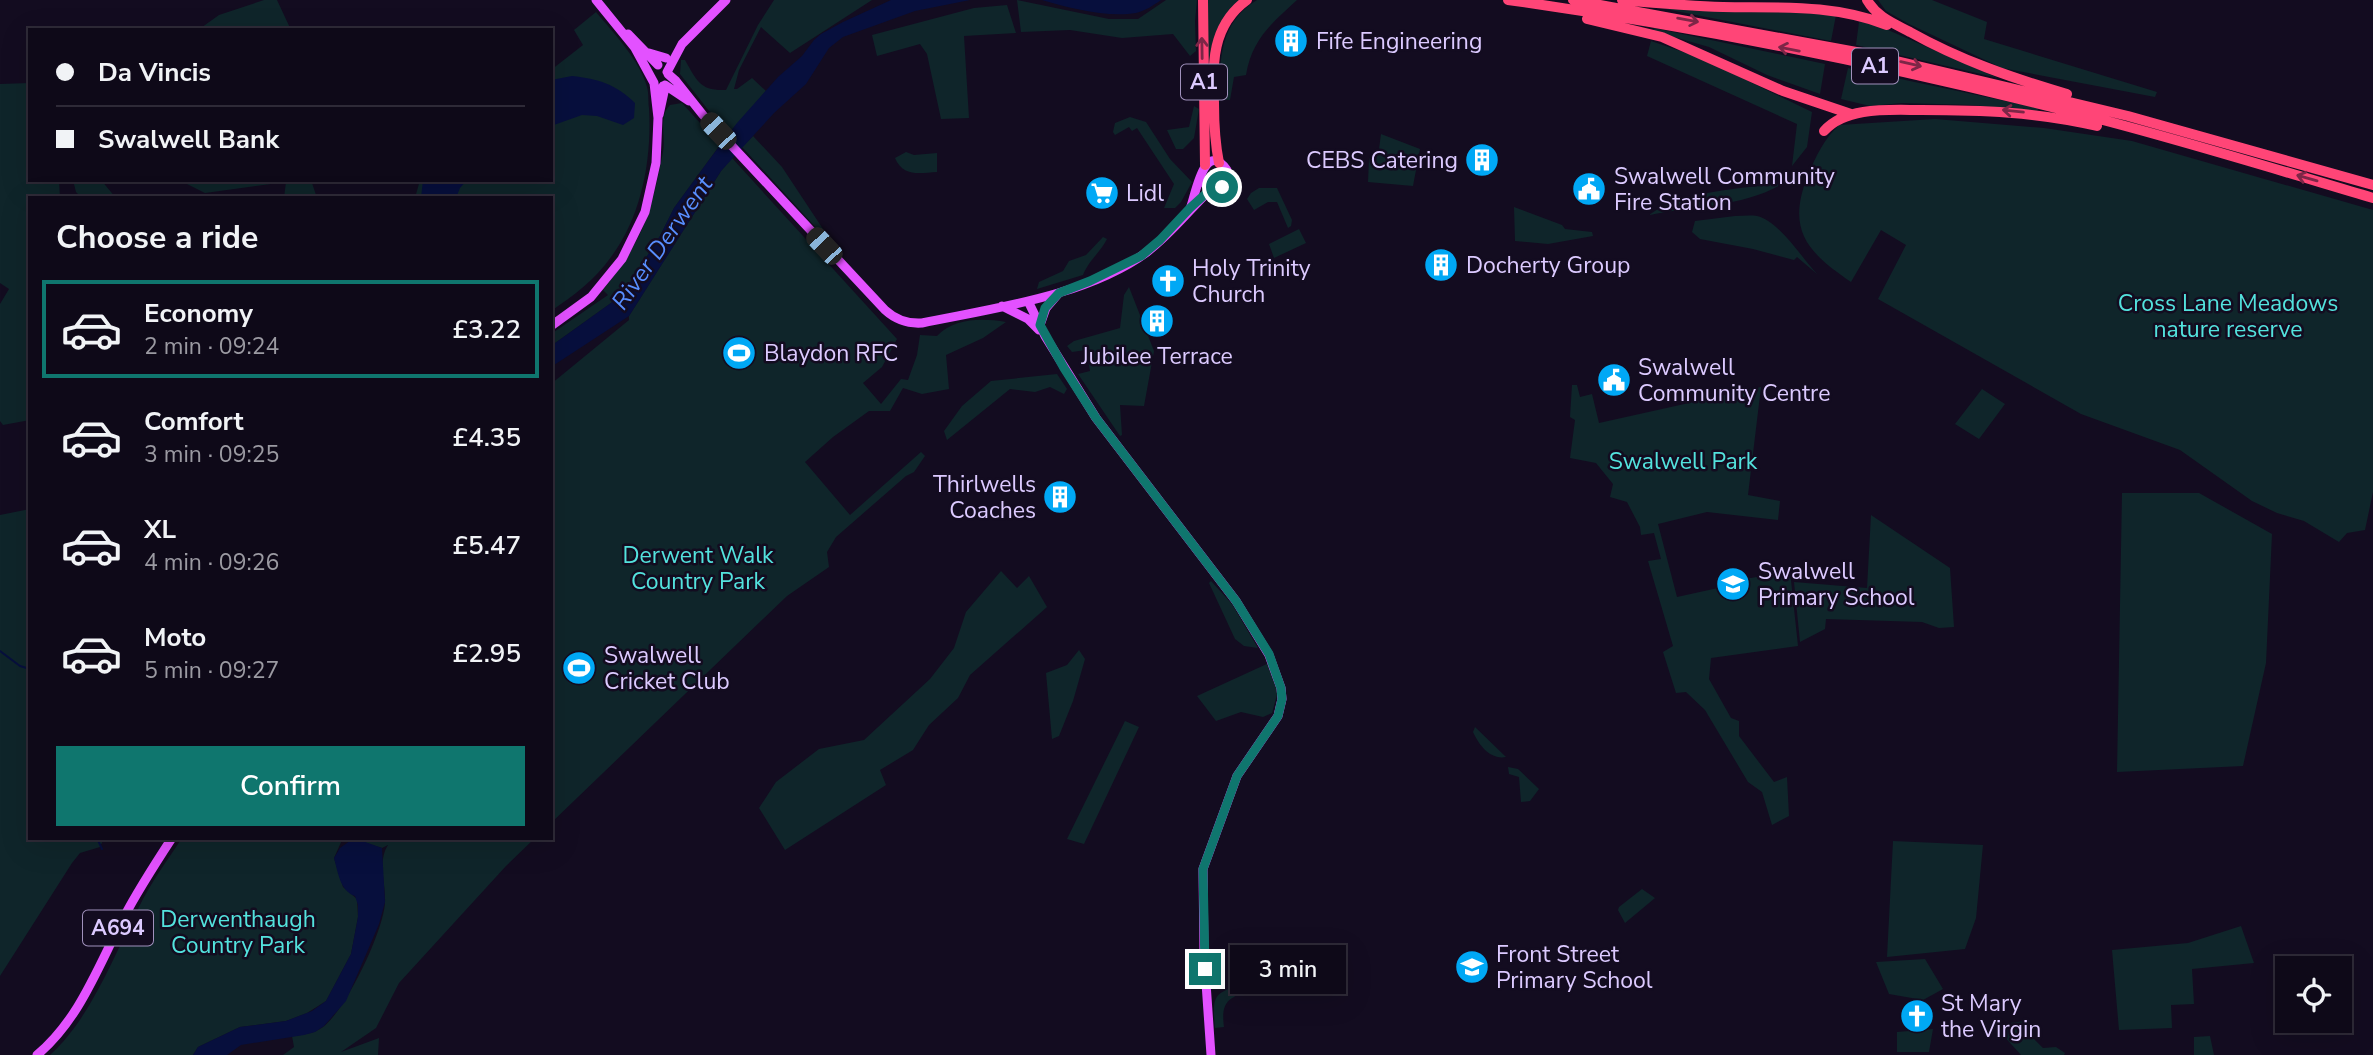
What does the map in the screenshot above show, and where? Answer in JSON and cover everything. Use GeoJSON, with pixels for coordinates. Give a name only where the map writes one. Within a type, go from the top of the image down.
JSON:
{"type":"FeatureCollection","features":[{"type":"Feature","properties":{"kind":"highway","name":"A1"},"geometry":{"type":"LineString","coordinates":[[1203,0],[1205,165]]}},
{"type":"Feature","properties":{"kind":"highway","name":"A1"},"geometry":{"type":"LineString","coordinates":[[1219,163],[1214,130],[1214,54],[1224,24],[1247,0]]}},
{"type":"Feature","properties":{"kind":"highway","name":"A1"},"geometry":{"type":"LineString","coordinates":[[1508,0],[1867,64],[2098,119],[2373,198]]}},
{"type":"Feature","properties":{"kind":"highway","name":"A1"},"geometry":{"type":"LineString","coordinates":[[1573,0],[1867,54],[2184,131],[2373,185]]}},
{"type":"Feature","properties":{"kind":"highway"},"geometry":{"type":"LineString","coordinates":[[1626,1],[1649,0]]}},
{"type":"Feature","properties":{"kind":"highway"},"geometry":{"type":"LineString","coordinates":[[1867,0],[1874,11],[1884,18],[1969,62],[2184,131]]}},
{"type":"Feature","properties":{"kind":"highway"},"geometry":{"type":"LineString","coordinates":[[1626,1],[1721,7],[1823,9],[1861,16],[1920,38]]}},
{"type":"Feature","properties":{"kind":"highway"},"geometry":{"type":"LineString","coordinates":[[1532,3],[1571,16],[1662,37],[1783,91],[1831,106],[1840,112],[1856,115]]}},
{"type":"Feature","properties":{"kind":"highway"},"geometry":{"type":"LineString","coordinates":[[1824,131],[1831,123],[1885,110],[2015,111],[2078,121],[2171,146],[2212,151]]}},
{"type":"Feature","properties":{"kind":"main road"},"geometry":{"type":"LineString","coordinates":[[553,325],[578,308],[599,288],[622,259],[636,234],[653,181],[657,154],[659,113],[664,92],[596,0]]}},
{"type":"Feature","properties":{"kind":"main road"},"geometry":{"type":"LineString","coordinates":[[658,83],[682,44],[726,0]]}},
{"type":"Feature","properties":{"kind":"main road"},"geometry":{"type":"LineString","coordinates":[[620,29],[666,69],[689,101],[891,316],[907,323],[922,323],[1059,293],[1090,281],[1141,256],[1166,235],[1212,188]]}},
{"type":"Feature","properties":{"kind":"main road"},"geometry":{"type":"LineString","coordinates":[[689,101],[658,83],[654,66],[666,69],[676,63],[691,40],[692,33]]}},
{"type":"Feature","properties":{"kind":"main road"},"geometry":{"type":"LineString","coordinates":[[659,113],[668,100],[689,101]]}},
{"type":"Feature","properties":{"kind":"main road"},"geometry":{"type":"LineString","coordinates":[[1190,208],[1201,179],[1201,170],[1205,165],[1219,163],[1227,170],[1227,179],[1222,187],[1212,188],[1201,179]]}},
{"type":"Feature","properties":{"kind":"main road"},"geometry":{"type":"LineString","coordinates":[[1040,325],[1045,308],[1059,293]]}},
{"type":"Feature","properties":{"kind":"main road"},"geometry":{"type":"LineString","coordinates":[[1028,300],[1045,336],[1123,456],[1236,601],[1269,654],[1281,688],[1282,699],[1278,716],[1237,776],[1203,869],[1204,954],[1211,1055]]}},
{"type":"Feature","properties":{"kind":"main road"},"geometry":{"type":"LineString","coordinates":[[1002,306],[1030,320],[1045,336]]}},
{"type":"Feature","properties":{"kind":"main road","name":"A694"},"geometry":{"type":"LineString","coordinates":[[37,1055],[69,1022],[147,875],[171,840]]}},
{"type":"Feature","properties":{"kind":"green space"},"geometry":{"type":"Polygon","coordinates":[[[264,0],[277,0],[290,28],[201,28],[219,15],[264,0]]]}},
{"type":"Feature","properties":{"kind":"green space"},"geometry":{"type":"Polygon","coordinates":[[[774,0],[872,0],[790,53],[761,27],[739,70],[734,89],[752,78],[766,91],[731,131],[709,111],[680,74],[681,60],[685,60],[700,83],[710,89],[726,90],[758,25],[774,0]]]}},
{"type":"Feature","properties":{"kind":"green space"},"geometry":{"type":"Polygon","coordinates":[[[1017,0],[1109,19],[1138,19],[1166,0],[1197,0],[1196,51],[1190,56],[1173,34],[1122,38],[1070,30],[1021,32],[1017,0]]]}},
{"type":"Feature","properties":{"kind":"green space"},"geometry":{"type":"Polygon","coordinates":[[[1207,0],[1240,0],[1210,68],[1207,83],[1207,0]]]}},
{"type":"Feature","properties":{"kind":"green space"},"geometry":{"type":"Polygon","coordinates":[[[1257,0],[1297,0],[1264,33],[1253,51],[1246,75],[1234,77],[1230,100],[1219,99],[1224,43],[1235,20],[1257,0]]]}},
{"type":"Feature","properties":{"kind":"green space"},"geometry":{"type":"Polygon","coordinates":[[[1878,0],[1932,0],[1987,22],[1984,39],[2157,92],[2155,97],[2002,68],[1909,24],[1886,11],[1878,0]]]}},
{"type":"Feature","properties":{"kind":"green space"},"geometry":{"type":"Polygon","coordinates":[[[1007,5],[1016,33],[964,36],[969,118],[941,119],[927,54],[920,44],[877,56],[872,35],[974,8],[1007,5]]]}},
{"type":"Feature","properties":{"kind":"green space"},"geometry":{"type":"Polygon","coordinates":[[[1660,8],[1814,12],[1836,15],[1831,41],[1660,8]]]}},
{"type":"Feature","properties":{"kind":"green space"},"geometry":{"type":"Polygon","coordinates":[[[596,12],[639,67],[648,95],[649,147],[643,186],[622,241],[591,280],[553,310],[553,196],[416,196],[419,182],[553,182],[553,68],[583,45],[574,30],[596,12]]]}},
{"type":"Feature","properties":{"kind":"green space"},"geometry":{"type":"Polygon","coordinates":[[[1859,22],[1872,23],[1998,78],[1856,45],[1859,22]]]}},
{"type":"Feature","properties":{"kind":"green space"},"geometry":{"type":"Polygon","coordinates":[[[1654,28],[1825,64],[1820,94],[1767,75],[1709,47],[1653,31],[1654,28]]]}},
{"type":"Feature","properties":{"kind":"green space"},"geometry":{"type":"Polygon","coordinates":[[[1651,41],[1701,58],[1812,112],[1807,147],[1792,166],[1797,124],[1647,56],[1651,41]]]}},
{"type":"Feature","properties":{"kind":"green space"},"geometry":{"type":"Polygon","coordinates":[[[1848,68],[2039,108],[2037,111],[1902,103],[1870,106],[1841,99],[1848,68]]]}},
{"type":"Feature","properties":{"kind":"green space"},"geometry":{"type":"Polygon","coordinates":[[[28,83],[28,182],[59,182],[60,196],[28,196],[28,420],[3,425],[0,421],[0,304],[9,289],[0,283],[0,84],[28,83]]]}},
{"type":"Feature","properties":{"kind":"green space"},"geometry":{"type":"Polygon","coordinates":[[[682,103],[720,145],[674,208],[660,236],[628,286],[611,303],[553,345],[553,333],[608,295],[603,290],[636,241],[654,193],[664,146],[664,115],[670,105],[682,103]]]}},
{"type":"Feature","properties":{"kind":"green space"},"geometry":{"type":"Polygon","coordinates":[[[1194,106],[1199,109],[1194,138],[1183,149],[1176,149],[1167,130],[1189,127],[1194,106]]]}},
{"type":"Feature","properties":{"kind":"green space"},"geometry":{"type":"Polygon","coordinates":[[[1130,117],[1146,122],[1170,159],[1192,182],[1175,208],[1164,208],[1174,184],[1137,128],[1132,131],[1129,127],[1115,135],[1113,132],[1115,123],[1130,117]]]}},
{"type":"Feature","properties":{"kind":"green space","name":"Cross Lane Meadows nature reserve"},"geometry":{"type":"Polygon","coordinates":[[[1935,119],[2044,128],[2132,141],[2373,210],[2373,492],[2365,530],[2347,533],[2339,542],[2304,521],[2277,513],[2252,501],[2180,450],[2081,414],[1878,299],[1906,245],[1881,230],[1851,282],[1823,260],[1805,238],[1799,211],[1808,175],[1829,136],[1839,125],[1935,119]]]}},
{"type":"Feature","properties":{"kind":"green space"},"geometry":{"type":"Polygon","coordinates":[[[1381,134],[1420,149],[1413,186],[1368,182],[1369,159],[1379,149],[1381,134]]]}},
{"type":"Feature","properties":{"kind":"green space"},"geometry":{"type":"Polygon","coordinates":[[[753,136],[782,167],[823,229],[820,232],[742,147],[753,136]]]}},
{"type":"Feature","properties":{"kind":"green space"},"geometry":{"type":"Polygon","coordinates":[[[906,152],[914,155],[937,153],[937,172],[912,172],[902,168],[895,158],[906,152]]]}},
{"type":"Feature","properties":{"kind":"green space","name":"Derwent Walk Country Park"},"geometry":{"type":"Polygon","coordinates":[[[732,158],[897,339],[882,367],[863,383],[881,404],[901,379],[908,380],[917,355],[920,335],[937,336],[952,326],[969,321],[1006,322],[983,338],[946,355],[949,389],[922,394],[903,388],[890,411],[869,411],[833,437],[805,462],[850,515],[921,452],[925,456],[914,472],[836,537],[827,552],[829,567],[787,596],[553,821],[553,382],[629,320],[629,316],[721,171],[732,158]]]}},
{"type":"Feature","properties":{"kind":"green space"},"geometry":{"type":"Polygon","coordinates":[[[74,182],[103,182],[114,196],[80,196],[74,182]]]}},
{"type":"Feature","properties":{"kind":"green space"},"geometry":{"type":"Polygon","coordinates":[[[185,182],[286,182],[205,193],[185,182]]]}},
{"type":"Feature","properties":{"kind":"green space"},"geometry":{"type":"Polygon","coordinates":[[[286,182],[312,182],[316,196],[284,196],[286,182]]]}},
{"type":"Feature","properties":{"kind":"green space"},"geometry":{"type":"Polygon","coordinates":[[[1784,183],[1769,191],[1736,201],[1649,215],[1696,195],[1784,183]]]}},
{"type":"Feature","properties":{"kind":"green space"},"geometry":{"type":"Polygon","coordinates":[[[1259,188],[1277,188],[1292,220],[1291,226],[1288,228],[1277,202],[1268,202],[1254,210],[1247,199],[1259,188]]]}},
{"type":"Feature","properties":{"kind":"green space"},"geometry":{"type":"Polygon","coordinates":[[[1514,207],[1562,225],[1565,229],[1592,232],[1593,236],[1548,244],[1515,241],[1514,207]]]}},
{"type":"Feature","properties":{"kind":"green space"},"geometry":{"type":"Polygon","coordinates":[[[1757,216],[1774,225],[1817,274],[1797,257],[1794,260],[1700,239],[1692,232],[1695,221],[1757,216]]]}},
{"type":"Feature","properties":{"kind":"green space"},"geometry":{"type":"Polygon","coordinates":[[[1299,229],[1306,243],[1274,258],[1269,244],[1299,229]]]}},
{"type":"Feature","properties":{"kind":"green space"},"geometry":{"type":"Polygon","coordinates":[[[1103,237],[1107,239],[1083,275],[1037,289],[1039,282],[1063,271],[1069,261],[1086,255],[1103,237]]]}},
{"type":"Feature","properties":{"kind":"green space"},"geometry":{"type":"Polygon","coordinates":[[[1129,287],[1154,351],[1144,406],[1120,405],[1120,436],[1078,374],[1090,371],[1086,350],[1072,352],[1067,346],[1074,341],[1120,328],[1124,295],[1129,287]]]}},
{"type":"Feature","properties":{"kind":"green space"},"geometry":{"type":"Polygon","coordinates":[[[1057,374],[1067,389],[1064,394],[1050,387],[1035,392],[1010,389],[947,440],[944,431],[962,406],[991,381],[1057,374]]]}},
{"type":"Feature","properties":{"kind":"green space","name":"Swalwell Park"},"geometry":{"type":"Polygon","coordinates":[[[1572,385],[1577,385],[1580,397],[1592,394],[1599,423],[1761,387],[1748,495],[1780,501],[1778,520],[1707,512],[1658,524],[1677,597],[1718,588],[1716,578],[1751,578],[1790,571],[1798,646],[1711,658],[1709,679],[1731,718],[1739,721],[1739,736],[1774,782],[1787,777],[1789,816],[1772,825],[1762,792],[1748,782],[1705,710],[1686,692],[1676,693],[1663,652],[1673,646],[1648,561],[1661,559],[1654,533],[1641,535],[1640,527],[1627,502],[1610,497],[1613,484],[1596,463],[1570,458],[1575,420],[1570,417],[1572,385]]]}},
{"type":"Feature","properties":{"kind":"green space"},"geometry":{"type":"Polygon","coordinates":[[[1982,389],[2005,404],[1979,439],[1955,424],[1982,389]]]}},
{"type":"Feature","properties":{"kind":"green space"},"geometry":{"type":"Polygon","coordinates":[[[2122,493],[2199,493],[2272,534],[2266,663],[2243,766],[2117,772],[2122,493]]]}},
{"type":"Feature","properties":{"kind":"green space"},"geometry":{"type":"Polygon","coordinates":[[[28,509],[28,840],[103,840],[100,847],[80,853],[72,863],[0,976],[0,515],[28,509]]]}},
{"type":"Feature","properties":{"kind":"green space"},"geometry":{"type":"Polygon","coordinates":[[[1871,515],[1950,568],[1954,627],[1939,628],[1922,622],[1826,619],[1825,629],[1800,642],[1794,582],[1867,588],[1871,515]]]}},
{"type":"Feature","properties":{"kind":"green space"},"geometry":{"type":"Polygon","coordinates":[[[1001,571],[1017,588],[1029,576],[1047,607],[970,675],[958,698],[929,725],[913,750],[880,770],[886,785],[785,850],[759,808],[776,782],[819,749],[864,740],[930,679],[954,648],[966,612],[1001,571]]]}},
{"type":"Feature","properties":{"kind":"green space"},"geometry":{"type":"Polygon","coordinates":[[[1211,581],[1232,604],[1258,648],[1244,646],[1235,639],[1209,583],[1211,581]]]}},
{"type":"Feature","properties":{"kind":"green space"},"geometry":{"type":"Polygon","coordinates":[[[1079,650],[1085,659],[1073,701],[1059,736],[1052,739],[1046,673],[1067,665],[1079,650]]]}},
{"type":"Feature","properties":{"kind":"green space"},"geometry":{"type":"Polygon","coordinates":[[[1269,663],[1278,691],[1272,713],[1263,717],[1241,712],[1216,721],[1197,696],[1269,663]]]}},
{"type":"Feature","properties":{"kind":"green space"},"geometry":{"type":"Polygon","coordinates":[[[1125,721],[1139,727],[1084,844],[1067,839],[1125,721]]]}},
{"type":"Feature","properties":{"kind":"green space"},"geometry":{"type":"Polygon","coordinates":[[[1475,727],[1506,757],[1490,754],[1478,742],[1473,732],[1475,727]]]}},
{"type":"Feature","properties":{"kind":"green space"},"geometry":{"type":"Polygon","coordinates":[[[1508,767],[1518,769],[1539,789],[1530,801],[1521,802],[1519,777],[1509,774],[1508,767]]]}},
{"type":"Feature","properties":{"kind":"green space","name":"Derwenthaugh Country Park"},"geometry":{"type":"Polygon","coordinates":[[[181,840],[342,840],[334,858],[343,887],[357,899],[358,917],[351,954],[326,1001],[307,1013],[286,1021],[240,1027],[198,1047],[193,1055],[50,1055],[65,1040],[90,1005],[154,880],[181,840]]]}},
{"type":"Feature","properties":{"kind":"green space"},"geometry":{"type":"Polygon","coordinates":[[[533,840],[399,983],[376,1028],[341,1052],[379,1038],[378,1055],[283,1055],[294,1047],[292,1036],[316,1031],[332,1018],[362,970],[378,932],[385,903],[382,866],[388,845],[382,848],[363,842],[533,840]]]}},
{"type":"Feature","properties":{"kind":"green space"},"geometry":{"type":"Polygon","coordinates":[[[1893,841],[1983,845],[1976,918],[1965,949],[1887,957],[1893,841]]]}},
{"type":"Feature","properties":{"kind":"green space"},"geometry":{"type":"Polygon","coordinates":[[[1642,889],[1655,898],[1625,923],[1619,907],[1642,889]]]}},
{"type":"Feature","properties":{"kind":"green space"},"geometry":{"type":"Polygon","coordinates":[[[2241,926],[2254,963],[2192,969],[2194,1004],[2171,1005],[2172,1028],[2119,1030],[2112,950],[2188,943],[2241,926]]]}},
{"type":"Feature","properties":{"kind":"green space"},"geometry":{"type":"Polygon","coordinates":[[[1925,959],[1943,989],[1923,1000],[1889,994],[1876,962],[1925,959]]]}},
{"type":"Feature","properties":{"kind":"green space"},"geometry":{"type":"Polygon","coordinates":[[[1247,984],[1249,991],[1235,996],[1227,1003],[1224,1027],[1215,1028],[1214,1008],[1217,997],[1227,990],[1247,984]]]}},
{"type":"Feature","properties":{"kind":"green space"},"geometry":{"type":"Polygon","coordinates":[[[2025,1021],[2033,1038],[2043,1048],[2056,1047],[2065,1053],[2064,1055],[2021,1055],[2002,1034],[2010,1023],[2025,1021]]]}},
{"type":"Feature","properties":{"kind":"green space"},"geometry":{"type":"Polygon","coordinates":[[[1933,1029],[1929,1052],[1897,1052],[1897,1032],[1933,1029]]]}},
{"type":"Feature","properties":{"kind":"green space"},"geometry":{"type":"Polygon","coordinates":[[[2210,1036],[2214,1055],[2194,1055],[2194,1037],[2210,1036]]]}},
{"type":"Feature","properties":{"kind":"water","name":"River Derwent"},"geometry":{"type":"Polygon","coordinates":[[[891,0],[970,0],[915,11],[843,37],[829,48],[806,84],[774,113],[721,171],[629,316],[553,366],[553,345],[611,303],[628,286],[660,236],[674,208],[737,123],[814,40],[843,22],[891,0]]]}},
{"type":"Feature","properties":{"kind":"water"},"geometry":{"type":"Polygon","coordinates":[[[1042,0],[1161,0],[1143,11],[1113,14],[1042,0]]]}},
{"type":"Feature","properties":{"kind":"water"},"geometry":{"type":"Polygon","coordinates":[[[572,76],[614,87],[635,103],[634,118],[623,125],[597,116],[582,115],[553,125],[553,80],[572,76]]]}},
{"type":"Feature","properties":{"kind":"water"},"geometry":{"type":"Polygon","coordinates":[[[423,182],[465,182],[457,196],[421,196],[423,182]]]}},
{"type":"Feature","properties":{"kind":"water"},"geometry":{"type":"Polygon","coordinates":[[[351,840],[360,840],[382,848],[385,902],[379,924],[346,1001],[324,1026],[315,1032],[241,1045],[227,1055],[193,1055],[198,1047],[240,1027],[286,1021],[312,1011],[326,1001],[351,954],[358,917],[355,896],[346,890],[338,875],[334,858],[340,848],[351,840]]]}},
{"type":"Feature","properties":{"kind":"waterway"},"geometry":{"type":"LineString","coordinates":[[0,651],[20,666],[28,668]]}},
{"type":"Feature","properties":{"kind":"waterway"},"geometry":{"type":"LineString","coordinates":[[98,840],[102,849]]}},
{"type":"Feature","properties":{"kind":"place","name":"Fife Engineering"},"geometry":{"type":"Point","coordinates":[1291,41]}},
{"type":"Feature","properties":{"kind":"place","name":"CEBS Catering"},"geometry":{"type":"Point","coordinates":[1482,160]}},
{"type":"Feature","properties":{"kind":"place","name":"Swalwell Community Fire Station"},"geometry":{"type":"Point","coordinates":[1589,189]}},
{"type":"Feature","properties":{"kind":"place","name":"Lidl"},"geometry":{"type":"Point","coordinates":[1102,193]}},
{"type":"Feature","properties":{"kind":"place","name":"Docherty Group"},"geometry":{"type":"Point","coordinates":[1441,265]}},
{"type":"Feature","properties":{"kind":"place","name":"Holy Trinity Church"},"geometry":{"type":"Point","coordinates":[1168,281]}},
{"type":"Feature","properties":{"kind":"place","name":"Jubilee Terrace"},"geometry":{"type":"Point","coordinates":[1157,321]}},
{"type":"Feature","properties":{"kind":"place","name":"Blaydon RFC"},"geometry":{"type":"Point","coordinates":[739,353]}},
{"type":"Feature","properties":{"kind":"place","name":"Swalwell Community Centre"},"geometry":{"type":"Point","coordinates":[1614,380]}},
{"type":"Feature","properties":{"kind":"place","name":"Thirlwells Coaches"},"geometry":{"type":"Point","coordinates":[1060,497]}},
{"type":"Feature","properties":{"kind":"place","name":"Swalwell Primary School"},"geometry":{"type":"Point","coordinates":[1733,584]}},
{"type":"Feature","properties":{"kind":"place","name":"Swalwell Cricket Club"},"geometry":{"type":"Point","coordinates":[579,668]}},
{"type":"Feature","properties":{"kind":"place","name":"Front Street Primary School"},"geometry":{"type":"Point","coordinates":[1472,967]}},
{"type":"Feature","properties":{"kind":"place","name":"St Mary the Virgin"},"geometry":{"type":"Point","coordinates":[1917,1016]}},
{"type":"Feature","properties":{"kind":"route"},"geometry":{"type":"LineString","coordinates":[[1205,969],[1203,869],[1230,790],[1244,762],[1278,716],[1282,699],[1281,688],[1269,654],[1236,601],[1096,418],[1040,325],[1045,308],[1059,293],[1135,260],[1152,248],[1212,188],[1222,187]]}}]}
